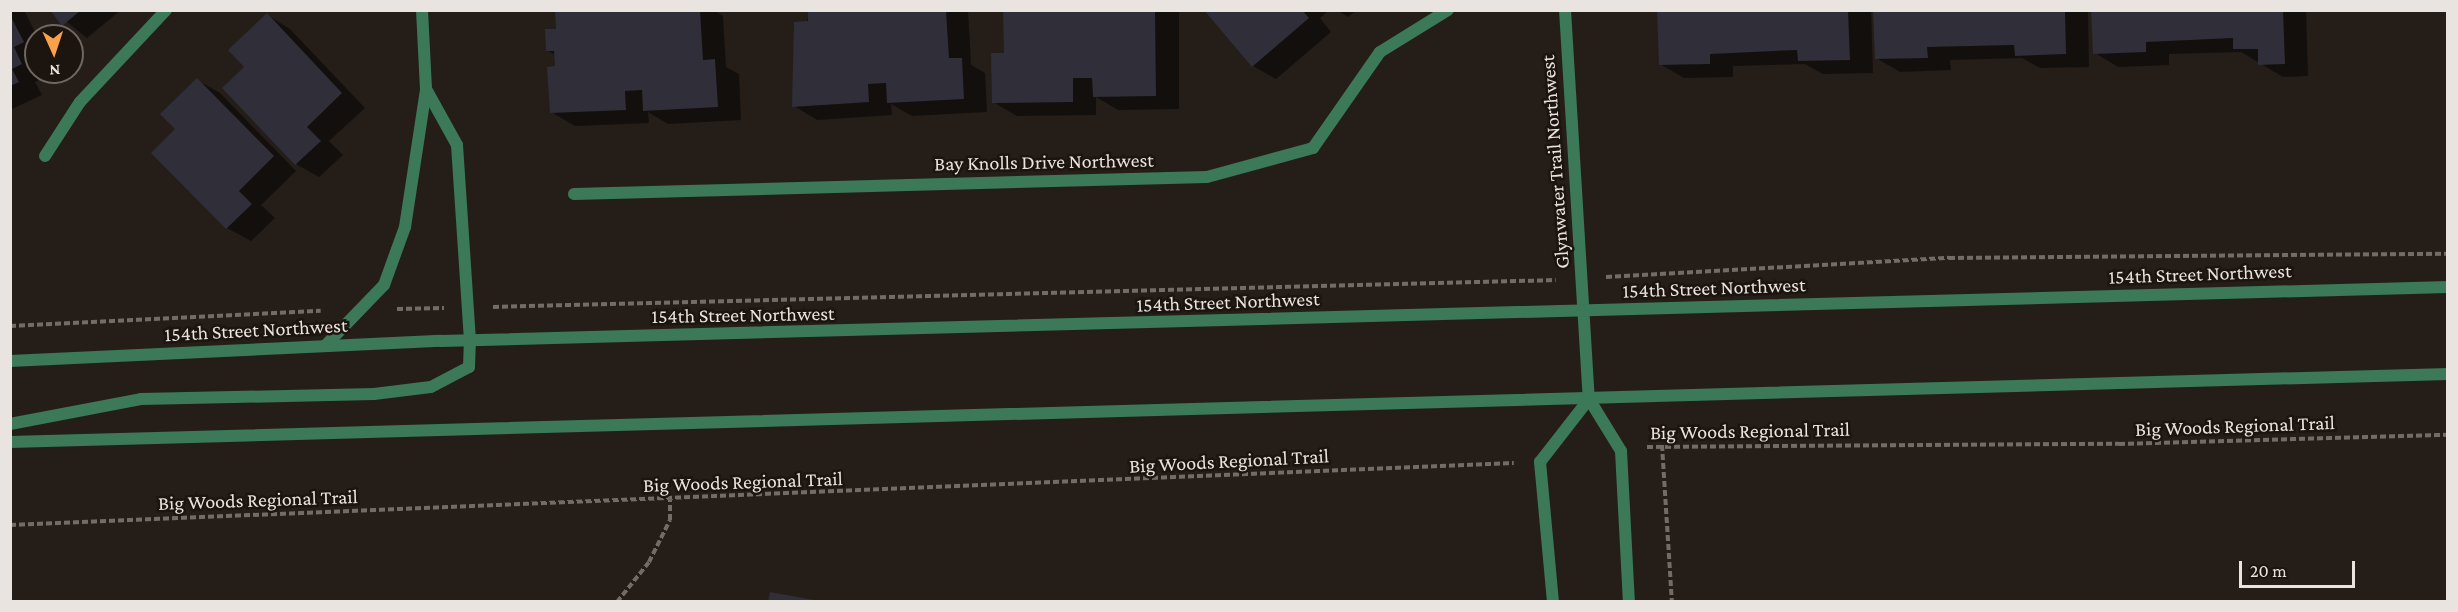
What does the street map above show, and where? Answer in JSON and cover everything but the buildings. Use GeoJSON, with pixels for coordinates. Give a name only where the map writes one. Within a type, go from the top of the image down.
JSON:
{"type":"FeatureCollection","features":[{"type":"Feature","properties":{"kind":"street"},"geometry":{"type":"LineString","coordinates":[[45,156],[80,102],[166,10]]}},
{"type":"Feature","properties":{"kind":"street"},"geometry":{"type":"LineString","coordinates":[[325,346],[384,285],[405,227],[426,89],[422,10]]}},
{"type":"Feature","properties":{"kind":"street","name":"Bay Knolls Drive Northwest"},"geometry":{"type":"LineString","coordinates":[[574,194],[1207,177],[1313,148],[1380,52],[1448,10]]}},
{"type":"Feature","properties":{"kind":"street","name":"Glynwater Trail Northwest"},"geometry":{"type":"LineString","coordinates":[[1565,10],[1589,399]]}},
{"type":"Feature","properties":{"kind":"street"},"geometry":{"type":"LineString","coordinates":[[10,424],[141,399],[374,394],[431,387],[469,367],[470,341],[457,146],[426,89]]}},
{"type":"Feature","properties":{"kind":"street","name":"154th Street Northwest"},"geometry":{"type":"LineString","coordinates":[[10,361],[470,341],[2448,287]]}},
{"type":"Feature","properties":{"kind":"street"},"geometry":{"type":"LineString","coordinates":[[10,442],[2448,374]]}},
{"type":"Feature","properties":{"kind":"street"},"geometry":{"type":"LineString","coordinates":[[1589,399],[1621,451],[1629,602]]}},
{"type":"Feature","properties":{"kind":"street"},"geometry":{"type":"LineString","coordinates":[[1553,602],[1540,462],[1589,399]]}},
{"type":"Feature","properties":{"kind":"path"},"geometry":{"type":"LineString","coordinates":[[10,326],[361,309],[1581,279],[1948,258],[2448,254]]}},
{"type":"Feature","properties":{"kind":"path","name":"Big Woods Regional Trail"},"geometry":{"type":"LineString","coordinates":[[1621,451],[1662,445],[2119,444],[2448,435]]}},
{"type":"Feature","properties":{"kind":"path"},"geometry":{"type":"LineString","coordinates":[[1662,445],[1672,602]]}},
{"type":"Feature","properties":{"kind":"path","name":"Big Woods Regional Trail"},"geometry":{"type":"LineString","coordinates":[[10,525],[670,500],[1540,462]]}},
{"type":"Feature","properties":{"kind":"path"},"geometry":{"type":"LineString","coordinates":[[617,602],[650,562],[670,520],[670,500]]}}]}
